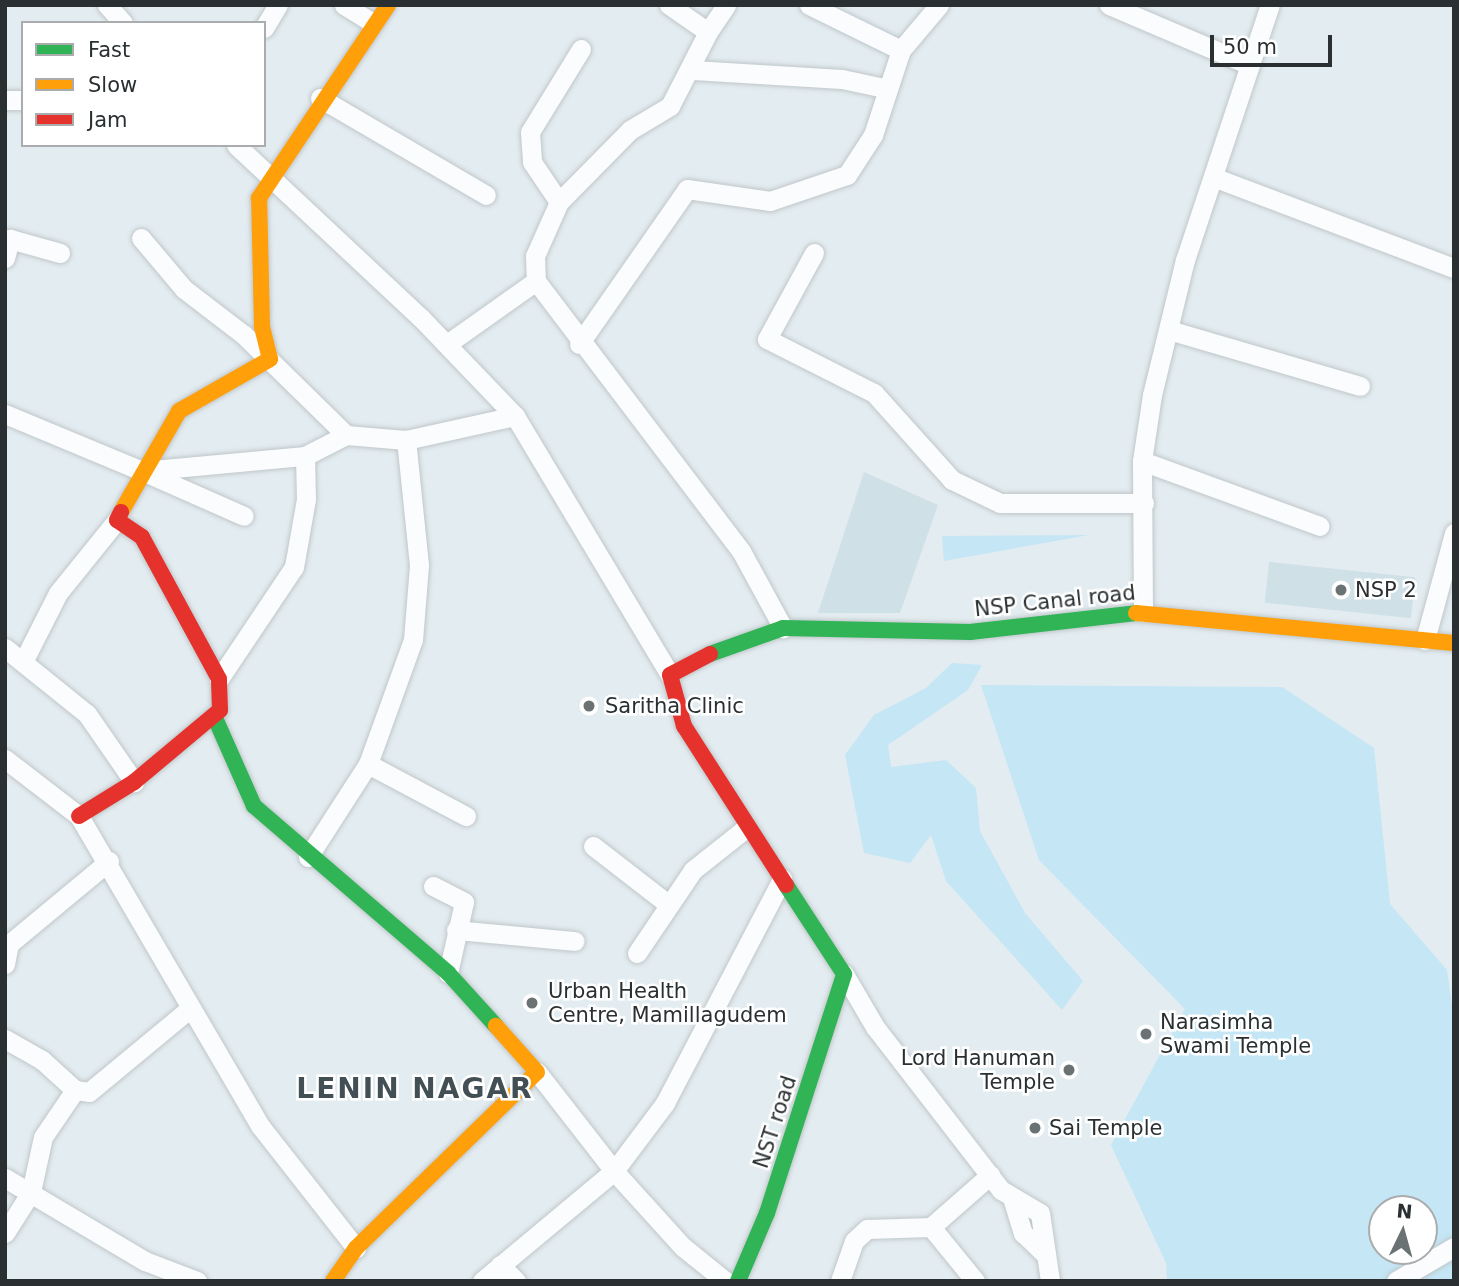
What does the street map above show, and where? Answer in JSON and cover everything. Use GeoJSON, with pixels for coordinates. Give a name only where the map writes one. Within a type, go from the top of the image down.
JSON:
{"type":"FeatureCollection","features":[{"type":"Feature","properties":{"kind":"street"},"geometry":{"type":"LineString","coordinates":[[107,5],[120,21]]}},
{"type":"Feature","properties":{"kind":"street"},"geometry":{"type":"LineString","coordinates":[[266,26],[278,5]]}},
{"type":"Feature","properties":{"kind":"street"},"geometry":{"type":"LineString","coordinates":[[344,5],[373,23]]}},
{"type":"Feature","properties":{"kind":"street"},"geometry":{"type":"LineString","coordinates":[[270,359],[262,326],[259,198],[270,175],[320,98],[388,5]]}},
{"type":"Feature","properties":{"kind":"street"},"geometry":{"type":"LineString","coordinates":[[669,5],[708,32]]}},
{"type":"Feature","properties":{"kind":"street"},"geometry":{"type":"LineString","coordinates":[[726,5],[708,32],[693,70],[670,106],[631,130],[559,202],[536,256],[536,281],[579,344],[741,551],[783,628]]}},
{"type":"Feature","properties":{"kind":"street"},"geometry":{"type":"LineString","coordinates":[[809,5],[901,50]]}},
{"type":"Feature","properties":{"kind":"street"},"geometry":{"type":"LineString","coordinates":[[579,344],[687,189],[770,201],[847,175],[873,135],[884,88],[901,50],[939,5]]}},
{"type":"Feature","properties":{"kind":"street"},"geometry":{"type":"LineString","coordinates":[[1110,5],[1250,65]]}},
{"type":"Feature","properties":{"kind":"street"},"geometry":{"type":"LineString","coordinates":[[1143,611],[1142,461],[1169,330],[1213,177],[1270,5]]}},
{"type":"Feature","properties":{"kind":"street"},"geometry":{"type":"LineString","coordinates":[[559,202],[532,162],[530,132],[581,49]]}},
{"type":"Feature","properties":{"kind":"street"},"geometry":{"type":"LineString","coordinates":[[693,70],[842,79],[884,88]]}},
{"type":"Feature","properties":{"kind":"street"},"geometry":{"type":"LineString","coordinates":[[320,98],[486,195]]}},
{"type":"Feature","properties":{"kind":"street"},"geometry":{"type":"LineString","coordinates":[[238,147],[447,344],[515,416],[670,675],[684,726],[746,828],[844,974],[875,1027],[1013,1202],[1040,1213],[1050,1281]]}},
{"type":"Feature","properties":{"kind":"street"},"geometry":{"type":"LineString","coordinates":[[1213,177],[1454,268]]}},
{"type":"Feature","properties":{"kind":"street"},"geometry":{"type":"LineString","coordinates":[[141,238],[184,289],[270,359],[346,435]]}},
{"type":"Feature","properties":{"kind":"street"},"geometry":{"type":"LineString","coordinates":[[5,258],[10,239],[60,253]]}},
{"type":"Feature","properties":{"kind":"street"},"geometry":{"type":"LineString","coordinates":[[814,253],[767,339],[874,393],[952,480],[1000,502],[1144,503]]}},
{"type":"Feature","properties":{"kind":"street"},"geometry":{"type":"LineString","coordinates":[[447,344],[536,281]]}},
{"type":"Feature","properties":{"kind":"street"},"geometry":{"type":"LineString","coordinates":[[1169,330],[1360,386]]}},
{"type":"Feature","properties":{"kind":"street"},"geometry":{"type":"LineString","coordinates":[[24,660],[45,613],[117,520],[142,471],[179,411],[270,359]]}},
{"type":"Feature","properties":{"kind":"street"},"geometry":{"type":"LineString","coordinates":[[5,414],[244,516]]}},
{"type":"Feature","properties":{"kind":"street"},"geometry":{"type":"LineString","coordinates":[[142,471],[305,456],[346,435],[406,440],[515,416]]}},
{"type":"Feature","properties":{"kind":"street"},"geometry":{"type":"LineString","coordinates":[[308,857],[368,764],[413,640],[419,565],[406,440]]}},
{"type":"Feature","properties":{"kind":"street"},"geometry":{"type":"LineString","coordinates":[[305,456],[306,499],[293,567],[219,679],[215,718],[254,806],[308,857],[448,972],[537,1072],[614,1171],[683,1248],[725,1281]]}},
{"type":"Feature","properties":{"kind":"street"},"geometry":{"type":"LineString","coordinates":[[1142,461],[1320,526]]}},
{"type":"Feature","properties":{"kind":"street"},"geometry":{"type":"LineString","coordinates":[[117,520],[142,537],[219,679]]}},
{"type":"Feature","properties":{"kind":"street"},"geometry":{"type":"LineString","coordinates":[[1425,640],[1454,533]]}},
{"type":"Feature","properties":{"kind":"street","name":"NSP Canal road"},"geometry":{"type":"LineString","coordinates":[[670,675],[729,644],[783,628],[970,632],[1143,611],[1454,643]]}},
{"type":"Feature","properties":{"kind":"street"},"geometry":{"type":"LineString","coordinates":[[5,648],[24,660],[87,714],[134,782]]}},
{"type":"Feature","properties":{"kind":"street"},"geometry":{"type":"LineString","coordinates":[[79,816],[134,782],[215,718]]}},
{"type":"Feature","properties":{"kind":"street"},"geometry":{"type":"LineString","coordinates":[[5,759],[79,816],[158,942],[188,1010],[261,1127],[356,1248]]}},
{"type":"Feature","properties":{"kind":"street"},"geometry":{"type":"LineString","coordinates":[[368,764],[466,817]]}},
{"type":"Feature","properties":{"kind":"street"},"geometry":{"type":"LineString","coordinates":[[638,953],[693,870],[746,828]]}},
{"type":"Feature","properties":{"kind":"street"},"geometry":{"type":"LineString","coordinates":[[593,846],[668,905]]}},
{"type":"Feature","properties":{"kind":"street"},"geometry":{"type":"LineString","coordinates":[[6,945],[109,861]]}},
{"type":"Feature","properties":{"kind":"street"},"geometry":{"type":"LineString","coordinates":[[482,1281],[614,1171],[665,1103],[782,879]]}},
{"type":"Feature","properties":{"kind":"street"},"geometry":{"type":"LineString","coordinates":[[433,886],[464,902],[448,972]]}},
{"type":"Feature","properties":{"kind":"street"},"geometry":{"type":"LineString","coordinates":[[456,930],[574,942]]}},
{"type":"Feature","properties":{"kind":"street","name":"NST road"},"geometry":{"type":"LineString","coordinates":[[738,1281],[767,1213],[844,974]]}},
{"type":"Feature","properties":{"kind":"street"},"geometry":{"type":"LineString","coordinates":[[5,1039],[43,1060],[75,1090],[89,1092],[188,1010]]}},
{"type":"Feature","properties":{"kind":"street"},"geometry":{"type":"LineString","coordinates":[[333,1281],[356,1248],[537,1072]]}},
{"type":"Feature","properties":{"kind":"street"},"geometry":{"type":"LineString","coordinates":[[5,1233],[31,1192],[43,1137],[75,1090]]}},
{"type":"Feature","properties":{"kind":"street"},"geometry":{"type":"LineString","coordinates":[[840,1281],[854,1241],[867,1229],[931,1227],[990,1175]]}},
{"type":"Feature","properties":{"kind":"street"},"geometry":{"type":"LineString","coordinates":[[5,1178],[145,1261],[197,1281]]}},
{"type":"Feature","properties":{"kind":"street"},"geometry":{"type":"LineString","coordinates":[[931,1227],[975,1281]]}},
{"type":"Feature","properties":{"kind":"street"},"geometry":{"type":"LineString","coordinates":[[1396,1281],[1454,1247]]}},
{"type":"Feature","properties":{"kind":"street"},"geometry":{"type":"LineString","coordinates":[[500,1265],[516,1281]]}},
{"type":"Feature","properties":{"kind":"shaded area"},"geometry":{"type":"Polygon","coordinates":[[[864,472],[938,505],[900,613],[818,613],[864,472]]]}},
{"type":"Feature","properties":{"kind":"shaded area"},"geometry":{"type":"Polygon","coordinates":[[[1089,535],[944,561],[942,536],[1089,535]]]}},
{"type":"Feature","properties":{"kind":"shaded area","name":"NSP 2"},"geometry":{"type":"Polygon","coordinates":[[[1269,562],[1415,577],[1411,618],[1265,603],[1269,562]]]}},
{"type":"Feature","properties":{"kind":"shaded area"},"geometry":{"type":"Polygon","coordinates":[[[952,663],[982,665],[968,690],[888,745],[891,767],[946,760],[976,788],[980,831],[1025,913],[1083,981],[1062,1010],[946,881],[931,835],[910,863],[864,853],[845,755],[874,715],[926,688],[952,663]]]}},
{"type":"Feature","properties":{"kind":"shaded area"},"geometry":{"type":"Polygon","coordinates":[[[981,685],[1282,687],[1374,748],[1390,904],[1447,970],[1454,1021],[1454,1281],[1167,1281],[1166,1263],[1111,1145],[1185,1009],[1039,860],[981,685]]]}},
{"type":"Feature","properties":{"kind":"traffic: fast"},"geometry":{"type":"LineString","coordinates":[[710,654],[783,628],[970,632],[1136,613]]}},
{"type":"Feature","properties":{"kind":"traffic: fast"},"geometry":{"type":"LineString","coordinates":[[215,718],[254,806],[448,973],[496,1026]]}},
{"type":"Feature","properties":{"kind":"traffic: fast"},"geometry":{"type":"LineString","coordinates":[[738,1281],[767,1213],[844,974],[786,885]]}},
{"type":"Feature","properties":{"kind":"traffic: slow"},"geometry":{"type":"LineString","coordinates":[[121,512],[179,411],[270,359],[262,326],[259,198],[388,5]]}},
{"type":"Feature","properties":{"kind":"traffic: slow"},"geometry":{"type":"LineString","coordinates":[[1136,613],[1454,643]]}},
{"type":"Feature","properties":{"kind":"traffic: slow"},"geometry":{"type":"LineString","coordinates":[[333,1281],[356,1248],[537,1072],[496,1026]]}},
{"type":"Feature","properties":{"kind":"traffic: jam"},"geometry":{"type":"LineString","coordinates":[[79,816],[134,782],[220,710],[219,679],[142,537],[117,520],[121,512]]}},
{"type":"Feature","properties":{"kind":"traffic: jam"},"geometry":{"type":"LineString","coordinates":[[710,654],[670,675],[684,726],[786,885]]}},
{"type":"Feature","properties":{"kind":"place","name":"NSP 2"},"geometry":{"type":"Point","coordinates":[1341,590]}},
{"type":"Feature","properties":{"kind":"place","name":"Saritha Clinic"},"geometry":{"type":"Point","coordinates":[589,706]}},
{"type":"Feature","properties":{"kind":"place","name":"Urban Health Centre, Mamillagudem"},"geometry":{"type":"Point","coordinates":[532,1003]}},
{"type":"Feature","properties":{"kind":"place","name":"Narasimha Swami Temple"},"geometry":{"type":"Point","coordinates":[1146,1034]}},
{"type":"Feature","properties":{"kind":"place","name":"Lord Hanuman Temple"},"geometry":{"type":"Point","coordinates":[1069,1070]}},
{"type":"Feature","properties":{"kind":"place","name":"Sai Temple"},"geometry":{"type":"Point","coordinates":[1035,1128]}},
{"type":"Feature","properties":{"kind":"district","name":"LENIN NAGAR"},"geometry":{"type":"Point","coordinates":[415,1089]}}]}
